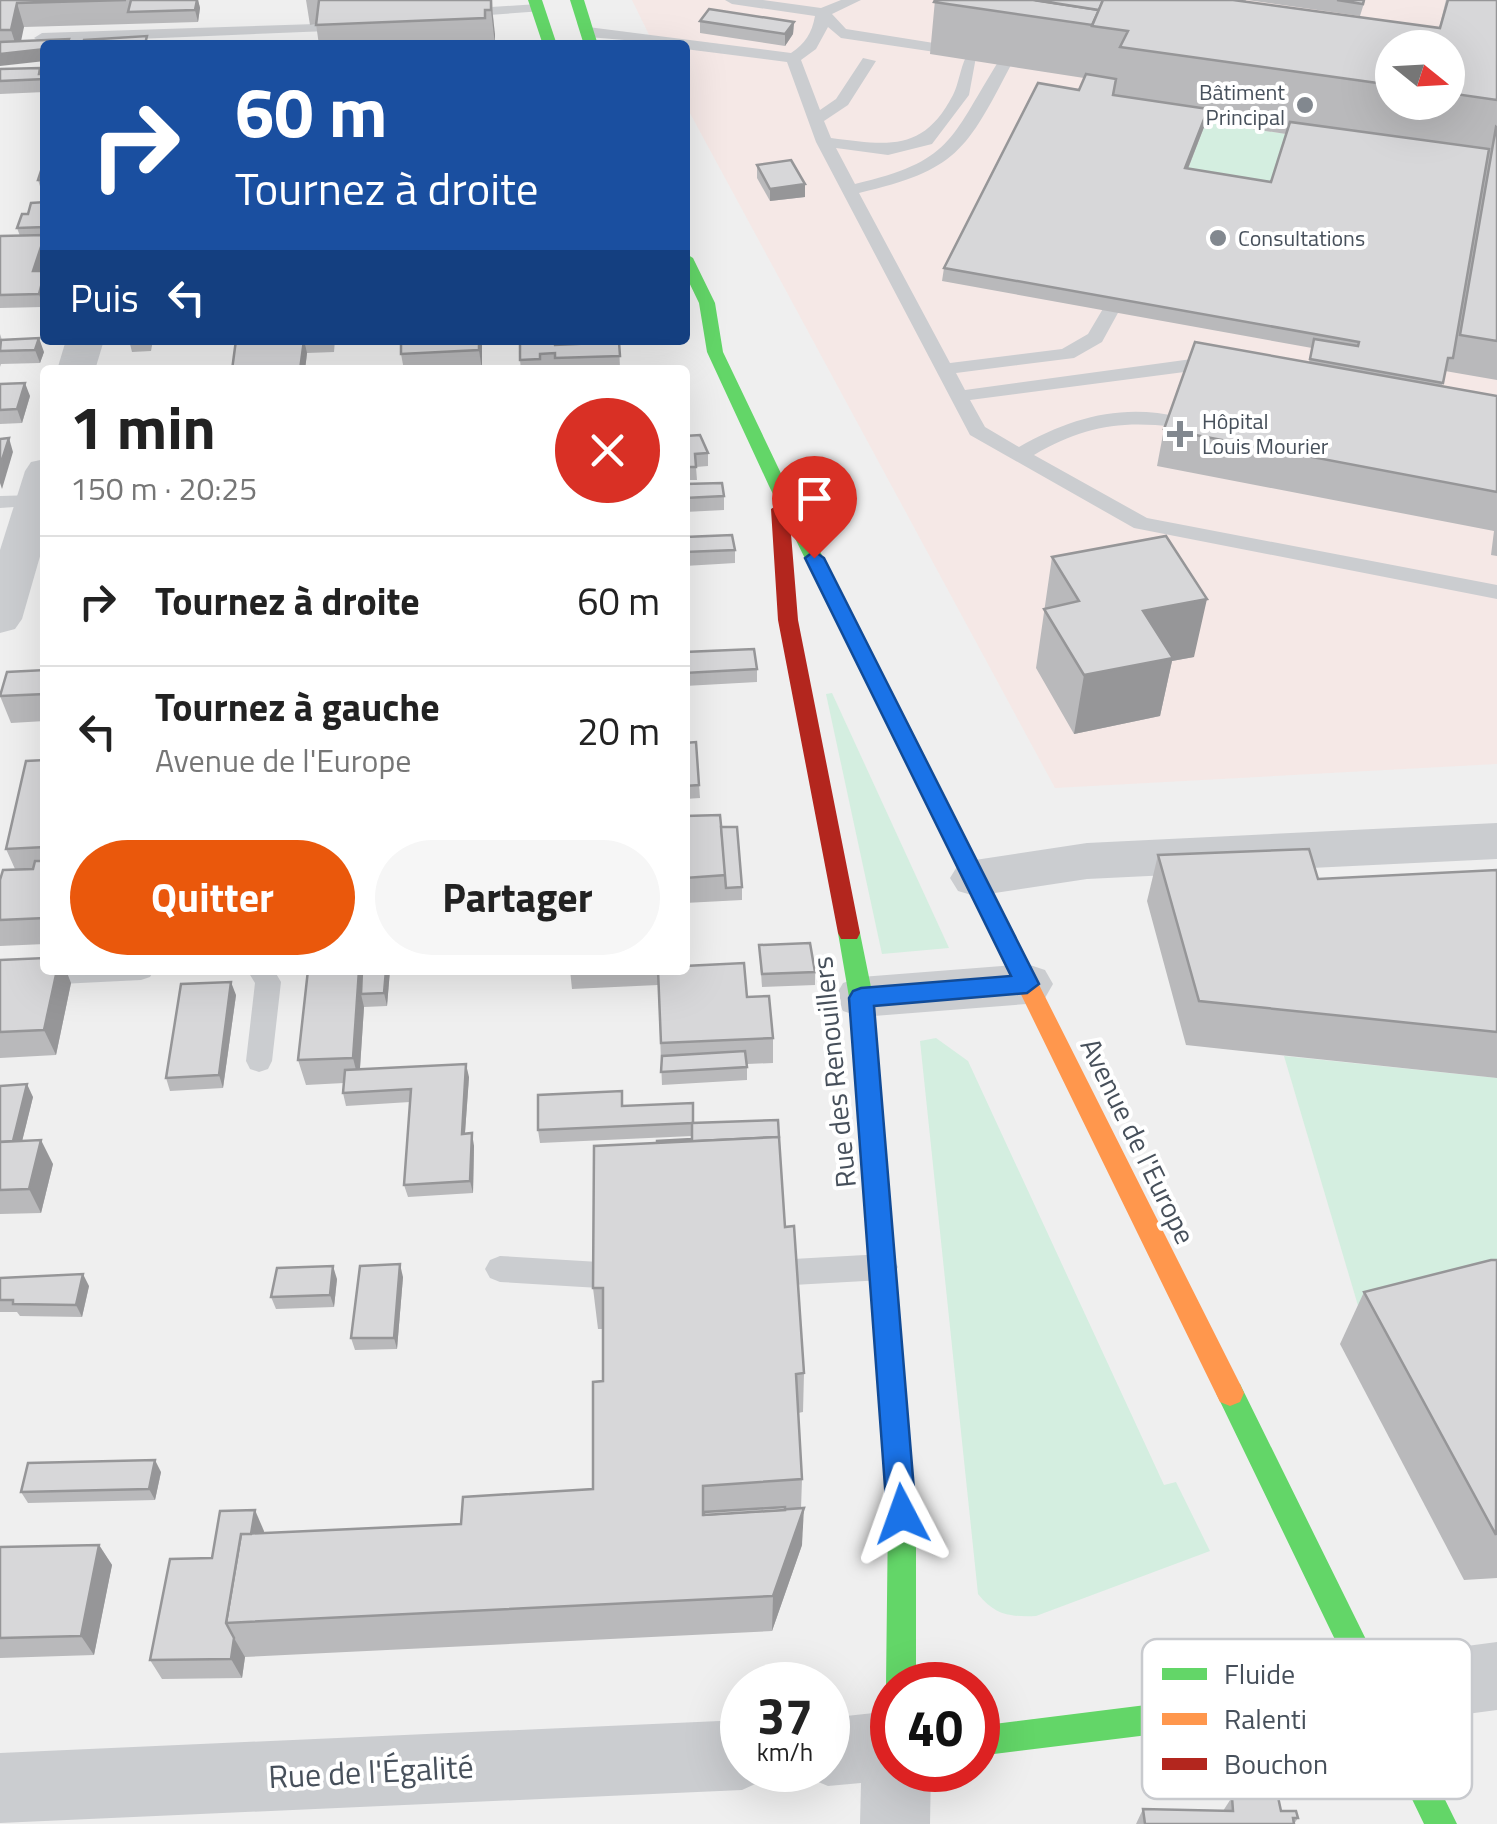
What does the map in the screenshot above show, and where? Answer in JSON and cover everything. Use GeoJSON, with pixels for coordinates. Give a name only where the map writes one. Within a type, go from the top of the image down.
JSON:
{"type":"FeatureCollection","features":[{"type":"Feature","properties":{"kind":"street"},"geometry":{"type":"LineString","coordinates":[[577,0],[590,39]]}},
{"type":"Feature","properties":{"kind":"street"},"geometry":{"type":"LineString","coordinates":[[539,10],[590,39]]}},
{"type":"Feature","properties":{"kind":"street"},"geometry":{"type":"LineString","coordinates":[[539,10],[548,40]]}},
{"type":"Feature","properties":{"kind":"street","name":"Rue des Renouillers"},"geometry":{"type":"LineString","coordinates":[[690,268],[707,303],[714,352],[778,486],[788,620],[861,998],[902,1514],[901,1662]]}},
{"type":"Feature","properties":{"kind":"street","name":"Rue des Renouillers"},"geometry":{"type":"LineString","coordinates":[[690,326],[714,352]]}},
{"type":"Feature","properties":{"kind":"street","name":"Avenue de l'Europe"},"geometry":{"type":"LineString","coordinates":[[778,486],[1350,1639]]}},
{"type":"Feature","properties":{"kind":"street"},"geometry":{"type":"LineString","coordinates":[[0,619],[27,492]]}},
{"type":"Feature","properties":{"kind":"street"},"geometry":{"type":"LineString","coordinates":[[975,878],[1087,861],[1497,840]]}},
{"type":"Feature","properties":{"kind":"street"},"geometry":{"type":"LineString","coordinates":[[861,998],[1027,984]]}},
{"type":"Feature","properties":{"kind":"street"},"geometry":{"type":"LineString","coordinates":[[1472,1679],[1497,1676]]}},
{"type":"Feature","properties":{"kind":"street"},"geometry":{"type":"LineString","coordinates":[[1000,1738],[1142,1721]]}},
{"type":"Feature","properties":{"kind":"street","name":"Rue de l'Égalité"},"geometry":{"type":"LineString","coordinates":[[0,1788],[720,1756]]}},
{"type":"Feature","properties":{"kind":"street"},"geometry":{"type":"LineString","coordinates":[[894,1824],[895,1792]]}},
{"type":"Feature","properties":{"kind":"street","name":"Avenue de l'Europe"},"geometry":{"type":"LineString","coordinates":[[1429,1799],[1441,1824]]}},
{"type":"Feature","properties":{"kind":"lane"},"geometry":{"type":"LineString","coordinates":[[732,0],[824,13],[854,0]]}},
{"type":"Feature","properties":{"kind":"lane"},"geometry":{"type":"LineString","coordinates":[[441,15],[539,10]]}},
{"type":"Feature","properties":{"kind":"lane"},"geometry":{"type":"LineString","coordinates":[[690,48],[793,58],[805,52],[822,28],[824,13]]}},
{"type":"Feature","properties":{"kind":"lane"},"geometry":{"type":"LineString","coordinates":[[824,13],[841,33],[935,47]]}},
{"type":"Feature","properties":{"kind":"lane"},"geometry":{"type":"LineString","coordinates":[[42,38],[364,26]]}},
{"type":"Feature","properties":{"kind":"lane"},"geometry":{"type":"LineString","coordinates":[[793,58],[824,142],[977,431],[1142,523],[1497,592]]}},
{"type":"Feature","properties":{"kind":"lane"},"geometry":{"type":"LineString","coordinates":[[824,142],[888,150],[926,141],[960,95],[972,60]]}},
{"type":"Feature","properties":{"kind":"lane"},"geometry":{"type":"LineString","coordinates":[[816,120],[842,102],[868,61]]}},
{"type":"Feature","properties":{"kind":"lane"},"geometry":{"type":"LineString","coordinates":[[850,190],[914,176],[940,163],[961,144],[1002,65]]}},
{"type":"Feature","properties":{"kind":"lane"},"geometry":{"type":"LineString","coordinates":[[944,369],[1067,354],[1095,338],[1110,311]]}},
{"type":"Feature","properties":{"kind":"lane"},"geometry":{"type":"LineString","coordinates":[[959,396],[1192,365],[1240,373]]}},
{"type":"Feature","properties":{"kind":"lane"},"geometry":{"type":"LineString","coordinates":[[1017,456],[1071,425],[1111,416],[1173,421]]}},
{"type":"Feature","properties":{"kind":"lane"},"geometry":{"type":"LineString","coordinates":[[0,977],[41,975]]}},
{"type":"Feature","properties":{"kind":"lane"},"geometry":{"type":"LineString","coordinates":[[259,1061],[268,982],[263,975]]}},
{"type":"Feature","properties":{"kind":"lane"},"geometry":{"type":"LineString","coordinates":[[793,1272],[882,1267]]}},
{"type":"Feature","properties":{"kind":"lane"},"geometry":{"type":"LineString","coordinates":[[500,1269],[598,1275]]}},
{"type":"Feature","properties":{"kind":"shaded area","name":"Hôpital Louis Mourier"},"geometry":{"type":"Polygon","coordinates":[[[632,0],[1497,0],[1497,764],[1055,788],[690,113],[690,40],[652,40],[632,0]]]}},
{"type":"Feature","properties":{"kind":"green space"},"geometry":{"type":"Polygon","coordinates":[[[1206,122],[1287,134],[1269,195],[1183,181],[1206,122]]]}},
{"type":"Feature","properties":{"kind":"green space"},"geometry":{"type":"Polygon","coordinates":[[[832,693],[949,948],[882,954],[826,694],[832,693]]]}},
{"type":"Feature","properties":{"kind":"green space"},"geometry":{"type":"Polygon","coordinates":[[[936,1038],[968,1061],[1164,1485],[1176,1482],[1210,1551],[1036,1616],[1003,1613],[978,1594],[920,1041],[936,1038]]]}},
{"type":"Feature","properties":{"kind":"green space"},"geometry":{"type":"Polygon","coordinates":[[[1284,1056],[1497,1078],[1497,1310],[1367,1336],[1284,1056]]]}},
{"type":"Feature","properties":{"kind":"building"},"geometry":{"type":"Polygon","coordinates":[[[0,0],[126,0],[17,3],[11,30],[0,30],[0,0]]]}},
{"type":"Feature","properties":{"kind":"building"},"geometry":{"type":"Polygon","coordinates":[[[131,0],[197,0],[195,10],[128,12],[131,0]]]}},
{"type":"Feature","properties":{"kind":"building"},"geometry":{"type":"Polygon","coordinates":[[[319,0],[491,0],[491,10],[485,10],[485,18],[316,25],[319,0]]]}},
{"type":"Feature","properties":{"kind":"building"},"geometry":{"type":"Polygon","coordinates":[[[935,0],[1033,0],[1099,10],[1092,25],[935,0]]]}},
{"type":"Feature","properties":{"kind":"building"},"geometry":{"type":"Polygon","coordinates":[[[1035,0],[1103,0],[1099,10],[1035,0]]]}},
{"type":"Feature","properties":{"kind":"building"},"geometry":{"type":"Polygon","coordinates":[[[1103,0],[1233,0],[1440,28],[1448,0],[1497,0],[1497,100],[1465,95],[1465,30],[1375,30],[1375,83],[1120,47],[1128,31],[1092,26],[1103,0]]]}},
{"type":"Feature","properties":{"kind":"building"},"geometry":{"type":"Polygon","coordinates":[[[709,9],[794,22],[785,34],[700,21],[709,9]]]}},
{"type":"Feature","properties":{"kind":"building"},"geometry":{"type":"Polygon","coordinates":[[[147,36],[146,40],[84,40],[147,36]]]}},
{"type":"Feature","properties":{"kind":"building"},"geometry":{"type":"Polygon","coordinates":[[[40,40],[40,50],[0,54],[0,42],[40,40]]]}},
{"type":"Feature","properties":{"kind":"building"},"geometry":{"type":"Polygon","coordinates":[[[40,68],[40,79],[0,81],[0,69],[40,68]]]}},
{"type":"Feature","properties":{"kind":"building","name":"Consultations"},"geometry":{"type":"Polygon","coordinates":[[[1086,74],[1116,79],[1113,95],[1208,109],[1185,168],[1271,182],[1290,122],[1489,149],[1453,358],[1448,358],[1443,383],[1310,359],[1314,339],[1358,346],[1359,342],[944,268],[1038,83],[1079,90],[1086,74]]]}},
{"type":"Feature","properties":{"kind":"building"},"geometry":{"type":"Polygon","coordinates":[[[1497,128],[1497,341],[1460,335],[1497,128]]]}},
{"type":"Feature","properties":{"kind":"building"},"geometry":{"type":"Polygon","coordinates":[[[791,160],[805,184],[770,189],[757,165],[791,160]]]}},
{"type":"Feature","properties":{"kind":"building"},"geometry":{"type":"Polygon","coordinates":[[[40,202],[40,227],[17,228],[22,214],[28,214],[31,203],[40,202]]]}},
{"type":"Feature","properties":{"kind":"building"},"geometry":{"type":"Polygon","coordinates":[[[40,235],[33,271],[40,271],[39,294],[0,295],[0,236],[40,235]]]}},
{"type":"Feature","properties":{"kind":"building"},"geometry":{"type":"Polygon","coordinates":[[[39,338],[35,350],[0,351],[1,340],[39,338]]]}},
{"type":"Feature","properties":{"kind":"building"},"geometry":{"type":"Polygon","coordinates":[[[1195,342],[1497,396],[1497,492],[1164,429],[1195,342]]]}},
{"type":"Feature","properties":{"kind":"building"},"geometry":{"type":"Polygon","coordinates":[[[235,345],[303,345],[301,365],[233,365],[235,345]]]}},
{"type":"Feature","properties":{"kind":"building"},"geometry":{"type":"Polygon","coordinates":[[[401,345],[479,345],[479,350],[401,354],[401,345]]]}},
{"type":"Feature","properties":{"kind":"building"},"geometry":{"type":"Polygon","coordinates":[[[520,345],[619,345],[620,356],[555,358],[555,353],[520,360],[520,345]]]}},
{"type":"Feature","properties":{"kind":"building"},"geometry":{"type":"Polygon","coordinates":[[[25,383],[17,409],[0,410],[0,384],[25,383]]]}},
{"type":"Feature","properties":{"kind":"building"},"geometry":{"type":"Polygon","coordinates":[[[700,435],[708,453],[695,454],[696,467],[690,467],[690,436],[700,435]]]}},
{"type":"Feature","properties":{"kind":"building"},"geometry":{"type":"Polygon","coordinates":[[[9,438],[0,466],[0,439],[9,438]]]}},
{"type":"Feature","properties":{"kind":"building"},"geometry":{"type":"Polygon","coordinates":[[[722,483],[724,496],[690,498],[690,484],[722,483]]]}},
{"type":"Feature","properties":{"kind":"building"},"geometry":{"type":"Polygon","coordinates":[[[732,535],[735,550],[690,552],[690,537],[732,535]]]}},
{"type":"Feature","properties":{"kind":"building"},"geometry":{"type":"Polygon","coordinates":[[[1166,536],[1207,599],[1143,611],[1173,658],[1084,675],[1044,609],[1079,601],[1052,557],[1166,536]]]}},
{"type":"Feature","properties":{"kind":"building"},"geometry":{"type":"Polygon","coordinates":[[[754,649],[757,669],[690,673],[690,652],[754,649]]]}},
{"type":"Feature","properties":{"kind":"building"},"geometry":{"type":"Polygon","coordinates":[[[40,670],[40,694],[0,696],[7,672],[40,670]]]}},
{"type":"Feature","properties":{"kind":"building"},"geometry":{"type":"Polygon","coordinates":[[[696,742],[699,785],[690,786],[690,743],[696,742]]]}},
{"type":"Feature","properties":{"kind":"building"},"geometry":{"type":"Polygon","coordinates":[[[40,760],[40,847],[6,849],[26,761],[40,760]]]}},
{"type":"Feature","properties":{"kind":"building"},"geometry":{"type":"Polygon","coordinates":[[[720,815],[726,875],[690,878],[690,816],[720,815]]]}},
{"type":"Feature","properties":{"kind":"building"},"geometry":{"type":"Polygon","coordinates":[[[721,827],[737,827],[742,887],[726,888],[721,827]]]}},
{"type":"Feature","properties":{"kind":"building"},"geometry":{"type":"Polygon","coordinates":[[[1309,849],[1318,879],[1497,870],[1497,1032],[1199,1001],[1158,855],[1309,849]]]}},
{"type":"Feature","properties":{"kind":"building"},"geometry":{"type":"Polygon","coordinates":[[[35,861],[40,861],[40,918],[0,920],[3,870],[33,869],[35,861]]]}},
{"type":"Feature","properties":{"kind":"building"},"geometry":{"type":"Polygon","coordinates":[[[810,943],[815,972],[762,974],[759,945],[810,943]]]}},
{"type":"Feature","properties":{"kind":"building"},"geometry":{"type":"Polygon","coordinates":[[[40,958],[40,975],[56,975],[44,1030],[0,1032],[0,960],[40,958]]]}},
{"type":"Feature","properties":{"kind":"building"},"geometry":{"type":"Polygon","coordinates":[[[744,963],[747,997],[769,996],[773,1038],[661,1043],[658,975],[690,975],[690,966],[744,963]]]}},
{"type":"Feature","properties":{"kind":"building"},"geometry":{"type":"Polygon","coordinates":[[[307,975],[359,975],[353,1058],[298,1060],[307,975]]]}},
{"type":"Feature","properties":{"kind":"building"},"geometry":{"type":"Polygon","coordinates":[[[362,975],[386,975],[384,993],[361,994],[362,975]]]}},
{"type":"Feature","properties":{"kind":"building"},"geometry":{"type":"Polygon","coordinates":[[[231,982],[219,1075],[166,1078],[181,984],[231,982]]]}},
{"type":"Feature","properties":{"kind":"building"},"geometry":{"type":"Polygon","coordinates":[[[745,1051],[747,1067],[661,1072],[662,1056],[745,1051]]]}},
{"type":"Feature","properties":{"kind":"building"},"geometry":{"type":"Polygon","coordinates":[[[466,1064],[462,1134],[472,1133],[470,1181],[404,1185],[411,1089],[343,1093],[345,1070],[466,1064]]]}},
{"type":"Feature","properties":{"kind":"building"},"geometry":{"type":"Polygon","coordinates":[[[27,1084],[13,1141],[0,1142],[0,1086],[27,1084]]]}},
{"type":"Feature","properties":{"kind":"building"},"geometry":{"type":"Polygon","coordinates":[[[622,1091],[622,1106],[693,1103],[693,1123],[538,1130],[538,1095],[622,1091]]]}},
{"type":"Feature","properties":{"kind":"building"},"geometry":{"type":"Polygon","coordinates":[[[778,1120],[779,1137],[657,1143],[692,1139],[692,1123],[778,1120]]]}},
{"type":"Feature","properties":{"kind":"building"},"geometry":{"type":"Polygon","coordinates":[[[779,1137],[785,1227],[794,1226],[804,1373],[796,1374],[802,1479],[703,1486],[703,1515],[804,1508],[773,1596],[226,1623],[241,1534],[461,1524],[463,1497],[593,1489],[593,1382],[603,1381],[603,1288],[593,1288],[594,1146],[779,1137]]]}},
{"type":"Feature","properties":{"kind":"building"},"geometry":{"type":"Polygon","coordinates":[[[41,1140],[29,1189],[0,1190],[0,1142],[41,1140]]]}},
{"type":"Feature","properties":{"kind":"building"},"geometry":{"type":"Polygon","coordinates":[[[1497,1260],[1496,1535],[1364,1292],[1497,1260]]]}},
{"type":"Feature","properties":{"kind":"building"},"geometry":{"type":"Polygon","coordinates":[[[400,1264],[394,1338],[351,1338],[360,1266],[400,1264]]]}},
{"type":"Feature","properties":{"kind":"building"},"geometry":{"type":"Polygon","coordinates":[[[333,1266],[330,1295],[271,1297],[277,1268],[333,1266]]]}},
{"type":"Feature","properties":{"kind":"building"},"geometry":{"type":"Polygon","coordinates":[[[83,1274],[76,1305],[13,1304],[13,1300],[0,1300],[0,1278],[83,1274]]]}},
{"type":"Feature","properties":{"kind":"building"},"geometry":{"type":"Polygon","coordinates":[[[155,1460],[149,1489],[21,1492],[28,1463],[155,1460]]]}},
{"type":"Feature","properties":{"kind":"building"},"geometry":{"type":"Polygon","coordinates":[[[255,1510],[251,1534],[241,1534],[226,1623],[234,1638],[231,1659],[150,1660],[170,1559],[212,1558],[220,1511],[255,1510]]]}},
{"type":"Feature","properties":{"kind":"building"},"geometry":{"type":"Polygon","coordinates":[[[785,1510],[704,1515],[704,1512],[785,1510]]]}},
{"type":"Feature","properties":{"kind":"building"},"geometry":{"type":"Polygon","coordinates":[[[99,1545],[81,1636],[0,1638],[0,1547],[99,1545]]]}},
{"type":"Feature","properties":{"kind":"building"},"geometry":{"type":"Polygon","coordinates":[[[1232,1799],[1278,1799],[1281,1811],[1296,1811],[1298,1818],[1293,1818],[1294,1824],[1145,1824],[1143,1809],[1233,1811],[1232,1799]]]}},
{"type":"Feature","properties":{"kind":"traffic: fast"},"geometry":{"type":"LineString","coordinates":[[535,0],[548,40]]}},
{"type":"Feature","properties":{"kind":"traffic: fast"},"geometry":{"type":"LineString","coordinates":[[577,0],[589,40]]}},
{"type":"Feature","properties":{"kind":"traffic: fast"},"geometry":{"type":"LineString","coordinates":[[690,268],[707,303],[715,352],[1001,931]]}},
{"type":"Feature","properties":{"kind":"traffic: fast"},"geometry":{"type":"LineString","coordinates":[[849,933],[861,997],[902,1514],[901,1662]]}},
{"type":"Feature","properties":{"kind":"traffic: fast"},"geometry":{"type":"LineString","coordinates":[[1230,1393],[1350,1639]]}},
{"type":"Feature","properties":{"kind":"traffic: fast"},"geometry":{"type":"LineString","coordinates":[[1000,1738],[1142,1721]]}},
{"type":"Feature","properties":{"kind":"traffic: fast"},"geometry":{"type":"LineString","coordinates":[[1429,1799],[1441,1824]]}},
{"type":"Feature","properties":{"kind":"traffic: slow"},"geometry":{"type":"LineString","coordinates":[[1001,931],[1230,1393]]}},
{"type":"Feature","properties":{"kind":"traffic: jam"},"geometry":{"type":"LineString","coordinates":[[780,509],[788,620],[849,933]]}},
{"type":"Feature","properties":{"kind":"place","name":"Bâtiment Principal"},"geometry":{"type":"Point","coordinates":[1305,105]}},
{"type":"Feature","properties":{"kind":"place","name":"Consultations"},"geometry":{"type":"Point","coordinates":[1218,238]}},
{"type":"Feature","properties":{"kind":"place","name":"Hôpital Louis Mourier"},"geometry":{"type":"Point","coordinates":[1180,434]}},
{"type":"Feature","properties":{"kind":"route"},"geometry":{"type":"LineString","coordinates":[[814,558],[1027,984],[861,998],[902,1514]]}}]}
